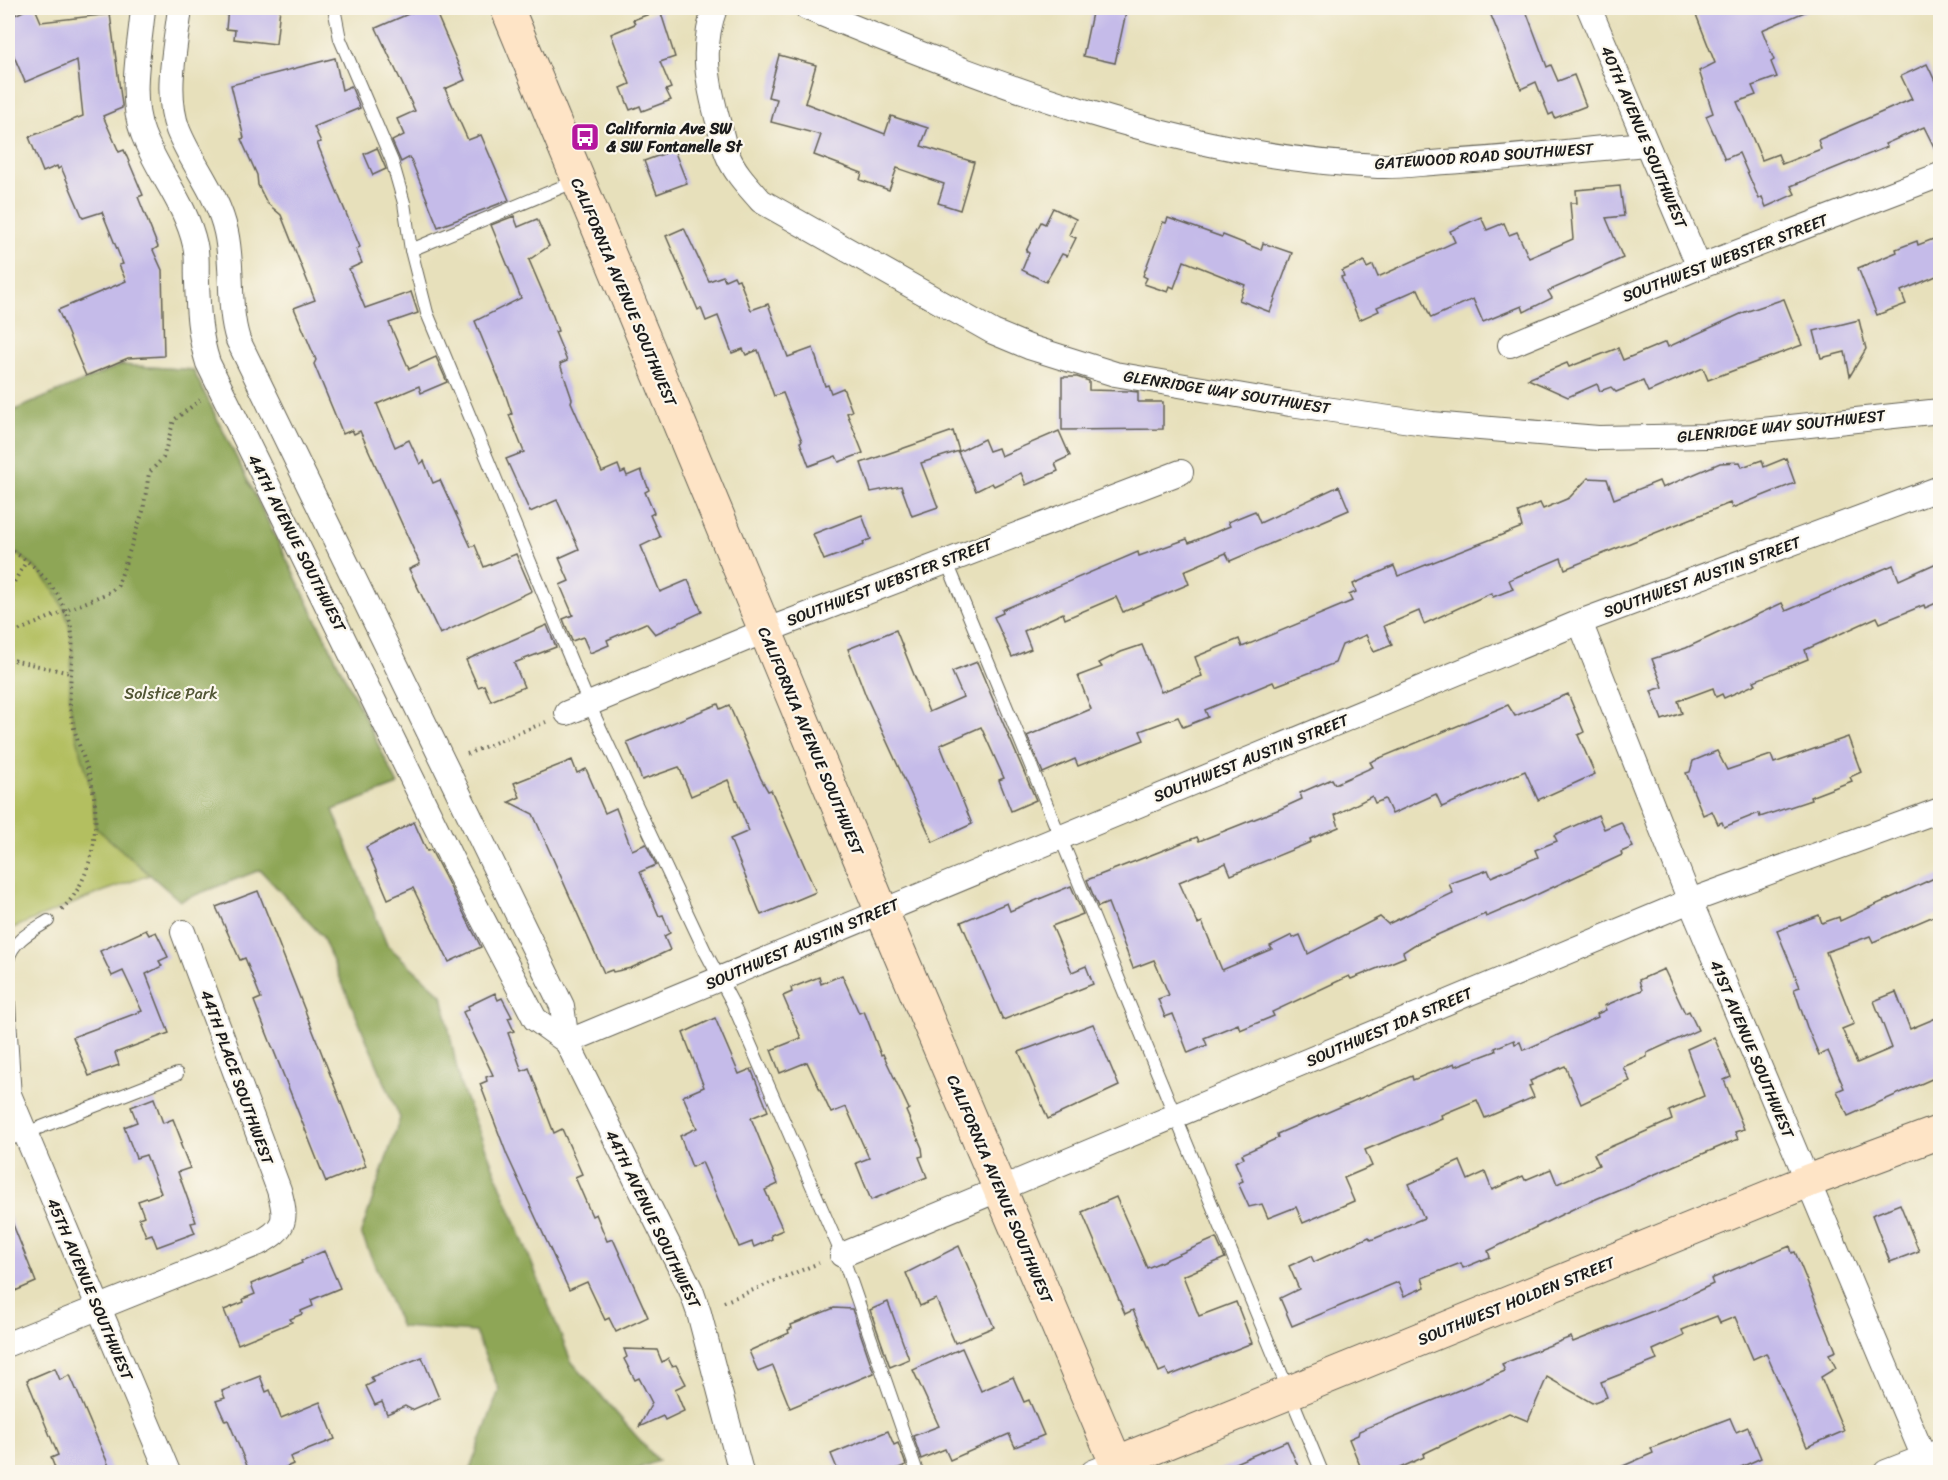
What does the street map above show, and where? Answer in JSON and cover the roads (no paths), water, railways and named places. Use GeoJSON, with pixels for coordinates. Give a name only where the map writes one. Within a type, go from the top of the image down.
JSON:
{"type":"FeatureCollection","features":[{"type":"Feature","properties":{"kind":"main road","name":"CALIFORNIA AVENUE SOUTHWEST"},"geometry":{"type":"LineString","coordinates":[[507,8],[882,912],[1001,1190],[1110,1469]]}},
{"type":"Feature","properties":{"kind":"main road","name":"SOUTHWEST HOLDEN STREET"},"geometry":{"type":"LineString","coordinates":[[1110,1469],[1808,1181],[1941,1132]]}},
{"type":"Feature","properties":{"kind":"street","name":"44TH AVENUE SOUTHWEST"},"geometry":{"type":"LineString","coordinates":[[143,8],[136,97],[138,114],[142,133],[188,221],[196,248],[198,323],[208,363],[454,864],[535,1019],[567,1042]]}},
{"type":"Feature","properties":{"kind":"street","name":"44TH AVENUE SOUTHWEST"},"geometry":{"type":"LineString","coordinates":[[180,8],[172,106],[177,128],[207,182],[223,219],[227,235],[232,322],[238,340],[562,1006],[567,1042],[691,1290],[741,1473]]}},
{"type":"Feature","properties":{"kind":"street","name":"GLENRIDGE WAY SOUTHWEST"},"geometry":{"type":"LineString","coordinates":[[716,8],[709,24],[705,55],[709,87],[728,157],[743,180],[761,201],[993,332],[1055,356],[1115,374],[1290,404],[1432,424],[1598,438],[1707,436],[1941,411]]}},
{"type":"Feature","properties":{"kind":"street","name":"GATEWOOD ROAD SOUTHWEST"},"geometry":{"type":"LineString","coordinates":[[807,8],[1018,91],[1165,134],[1289,158],[1380,166],[1482,160],[1645,144]]}},
{"type":"Feature","properties":{"kind":"street","name":"40TH AVENUE SOUTHWEST"},"geometry":{"type":"LineString","coordinates":[[1589,8],[1699,267]]}},
{"type":"Feature","properties":{"kind":"street","name":"SOUTHWEST WEBSTER STREET"},"geometry":{"type":"LineString","coordinates":[[1510,345],[1699,267],[1941,175]]}},
{"type":"Feature","properties":{"kind":"street","name":"SOUTHWEST WEBSTER STREET"},"geometry":{"type":"LineString","coordinates":[[569,713],[765,630],[1181,472]]}},
{"type":"Feature","properties":{"kind":"street","name":"SOUTHWEST AUSTIN STREET"},"geometry":{"type":"LineString","coordinates":[[567,1042],[1580,622],[1941,488]]}},
{"type":"Feature","properties":{"kind":"street","name":"41ST AVENUE SOUTHWEST"},"geometry":{"type":"LineString","coordinates":[[1580,622],[1690,902],[1808,1181],[1932,1460]]}},
{"type":"Feature","properties":{"kind":"street","name":"SOUTHWEST IDA STREET"},"geometry":{"type":"LineString","coordinates":[[835,1257],[1690,902],[1941,810]]}},
{"type":"Feature","properties":{"kind":"street","name":"44TH PLACE SOUTHWEST"},"geometry":{"type":"LineString","coordinates":[[99,1307],[259,1243],[274,1235],[283,1223],[285,1212],[279,1190],[183,932]]}},
{"type":"Feature","properties":{"kind":"street","name":"45TH AVENUE SOUTHWEST"},"geometry":{"type":"LineString","coordinates":[[11,1098],[16,1137],[99,1307],[168,1473]]}},
{"type":"Feature","properties":{"kind":"street"},"geometry":{"type":"LineString","coordinates":[[8,1344],[99,1307]]}},
{"type":"Feature","properties":{"kind":"street"},"geometry":{"type":"LineString","coordinates":[[1886,1473],[1932,1460]]}},
{"type":"Feature","properties":{"kind":"lane"},"geometry":{"type":"LineString","coordinates":[[334,8],[340,39],[392,161],[404,203],[411,250],[427,313],[569,713],[732,1002],[835,1257],[917,1473]]}},
{"type":"Feature","properties":{"kind":"lane"},"geometry":{"type":"LineString","coordinates":[[411,250],[578,180]]}},
{"type":"Feature","properties":{"kind":"lane"},"geometry":{"type":"LineString","coordinates":[[946,560],[1322,1473]]}},
{"type":"Feature","properties":{"kind":"lane"},"geometry":{"type":"LineString","coordinates":[[8,960],[10,950],[28,933],[48,921]]}},
{"type":"Feature","properties":{"kind":"lane","name":"45TH AVENUE SOUTHWEST"},"geometry":{"type":"LineString","coordinates":[[8,988],[11,1098]]}},
{"type":"Feature","properties":{"kind":"lane"},"geometry":{"type":"LineString","coordinates":[[16,1137],[177,1074]]}},
{"type":"Feature","properties":{"kind":"place","name":"California Ave SW & SW Fontanelle St"},"geometry":{"type":"Point","coordinates":[585,137]}},
{"type":"Feature","properties":{"kind":"park label","name":"Solstice Park"},"geometry":{"type":"Point","coordinates":[171,693]}}]}
